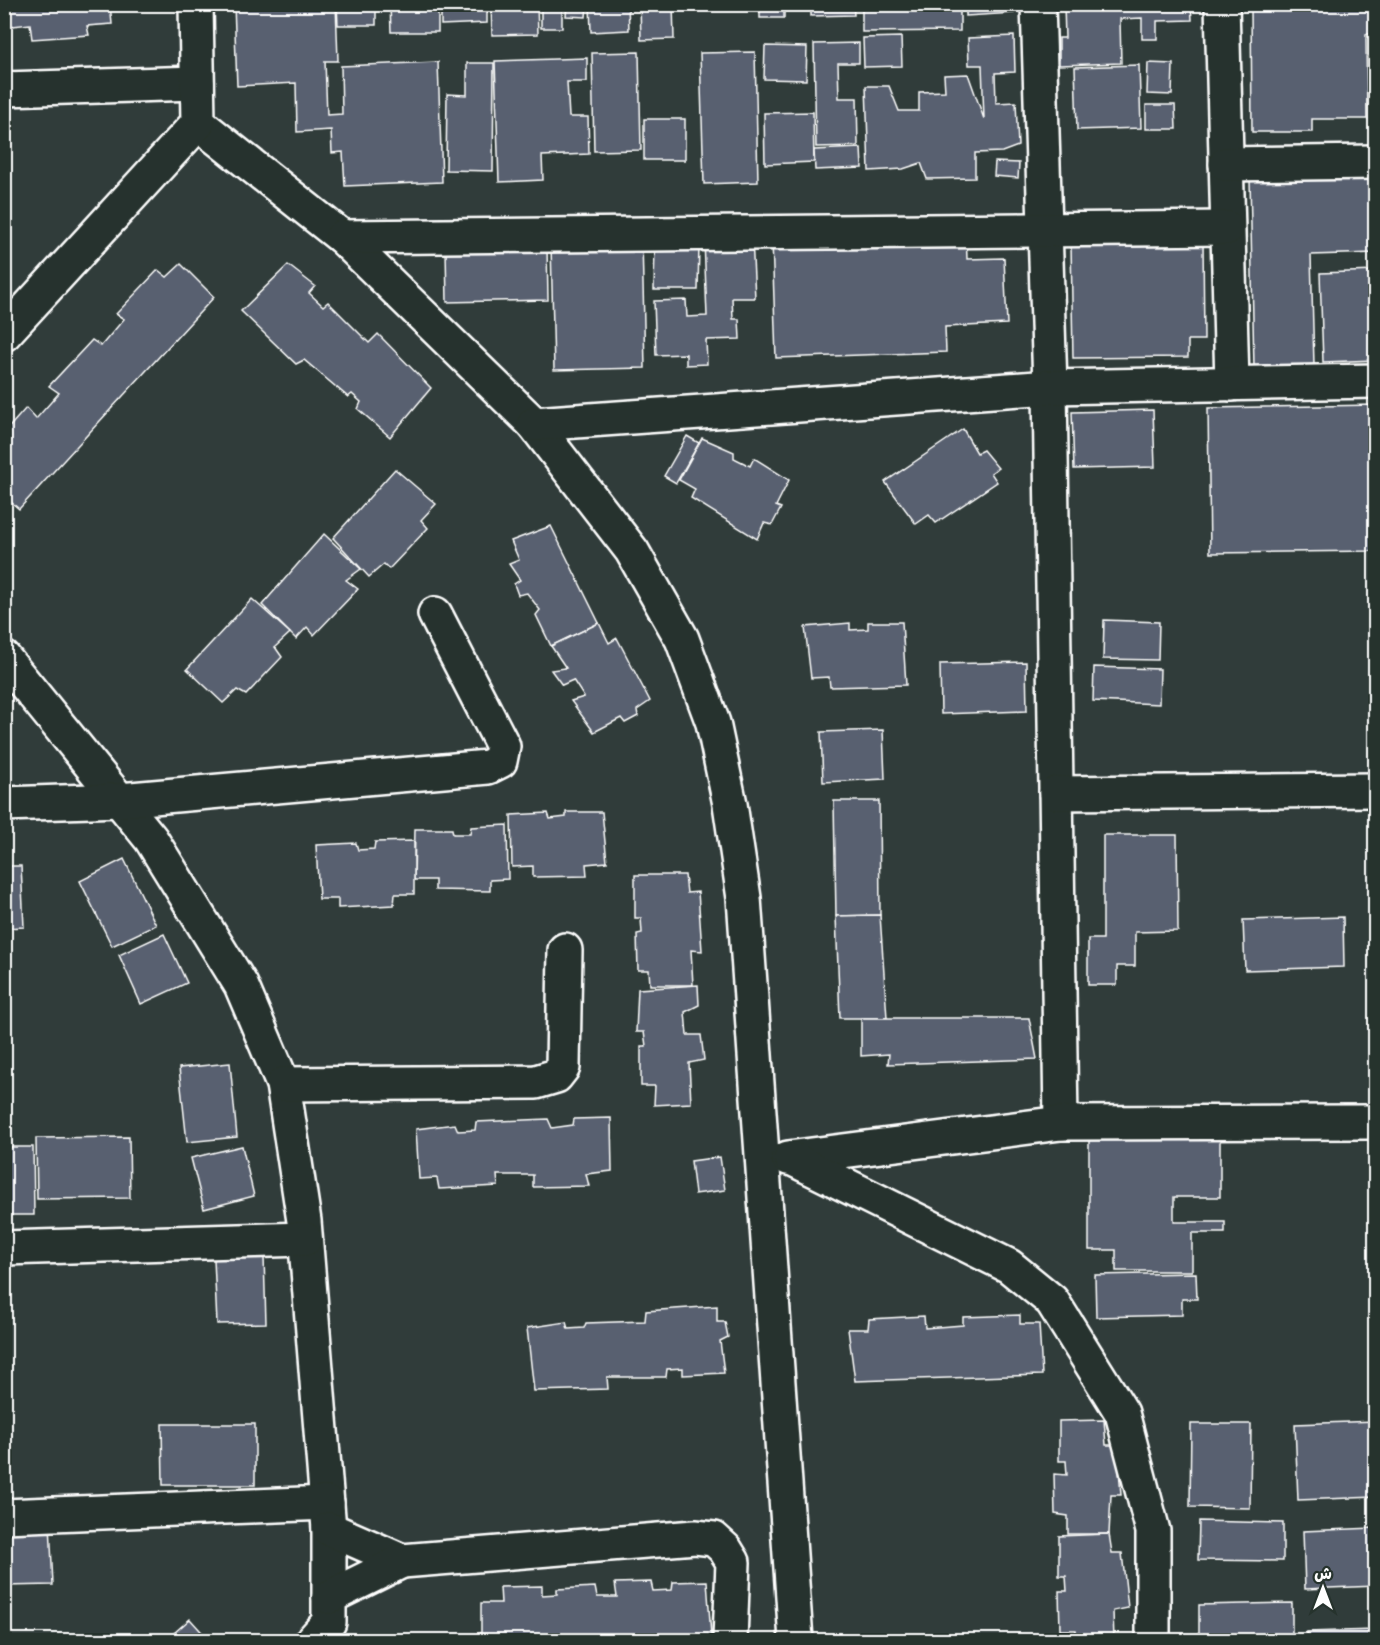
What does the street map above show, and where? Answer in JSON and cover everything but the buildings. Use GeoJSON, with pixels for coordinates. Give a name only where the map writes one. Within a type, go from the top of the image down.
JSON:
{"type":"FeatureCollection","features":[{"type":"Feature","properties":{"kind":"street"},"geometry":{"type":"LineString","coordinates":[[4,334],[198,123],[196,4]]}},
{"type":"Feature","properties":{"kind":"street"},"geometry":{"type":"LineString","coordinates":[[1038,4],[1050,387],[1061,1123]]}},
{"type":"Feature","properties":{"kind":"street"},"geometry":{"type":"LineString","coordinates":[[1222,4],[1232,384]]}},
{"type":"Feature","properties":{"kind":"street"},"geometry":{"type":"LineString","coordinates":[[4,89],[197,83]]}},
{"type":"Feature","properties":{"kind":"street"},"geometry":{"type":"LineString","coordinates":[[198,123],[342,237],[534,424],[632,551],[682,639],[713,723],[730,804],[777,1159],[796,1641]]}},
{"type":"Feature","properties":{"kind":"street"},"geometry":{"type":"LineString","coordinates":[[1226,164],[1376,162]]}},
{"type":"Feature","properties":{"kind":"street"},"geometry":{"type":"LineString","coordinates":[[342,237],[1227,228]]}},
{"type":"Feature","properties":{"kind":"street"},"geometry":{"type":"LineString","coordinates":[[534,424],[1050,387],[1376,381]]}},
{"type":"Feature","properties":{"kind":"street"},"geometry":{"type":"LineString","coordinates":[[4,804],[120,800],[488,767],[500,762],[503,746],[435,614]]}},
{"type":"Feature","properties":{"kind":"street"},"geometry":{"type":"LineString","coordinates":[[4,658],[151,839],[241,986],[283,1084],[305,1239],[328,1516],[328,1625]]}},
{"type":"Feature","properties":{"kind":"street"},"geometry":{"type":"LineString","coordinates":[[1056,793],[1376,790]]}},
{"type":"Feature","properties":{"kind":"street"},"geometry":{"type":"LineString","coordinates":[[283,1084],[536,1082],[556,1076],[563,1067],[565,950]]}},
{"type":"Feature","properties":{"kind":"street"},"geometry":{"type":"LineString","coordinates":[[777,1159],[1061,1123],[1376,1122]]}},
{"type":"Feature","properties":{"kind":"street"},"geometry":{"type":"LineString","coordinates":[[777,1159],[1009,1266],[1052,1301],[1122,1413],[1153,1531],[1153,1641]]}},
{"type":"Feature","properties":{"kind":"street"},"geometry":{"type":"LineString","coordinates":[[4,1248],[305,1239]]}},
{"type":"Feature","properties":{"kind":"street"},"geometry":{"type":"LineString","coordinates":[[4,1515],[328,1516],[402,1561],[695,1538],[714,1539],[725,1549],[733,1562],[730,1641]]}},
{"type":"Feature","properties":{"kind":"street"},"geometry":{"type":"LineString","coordinates":[[328,1625],[402,1561]]}}]}
